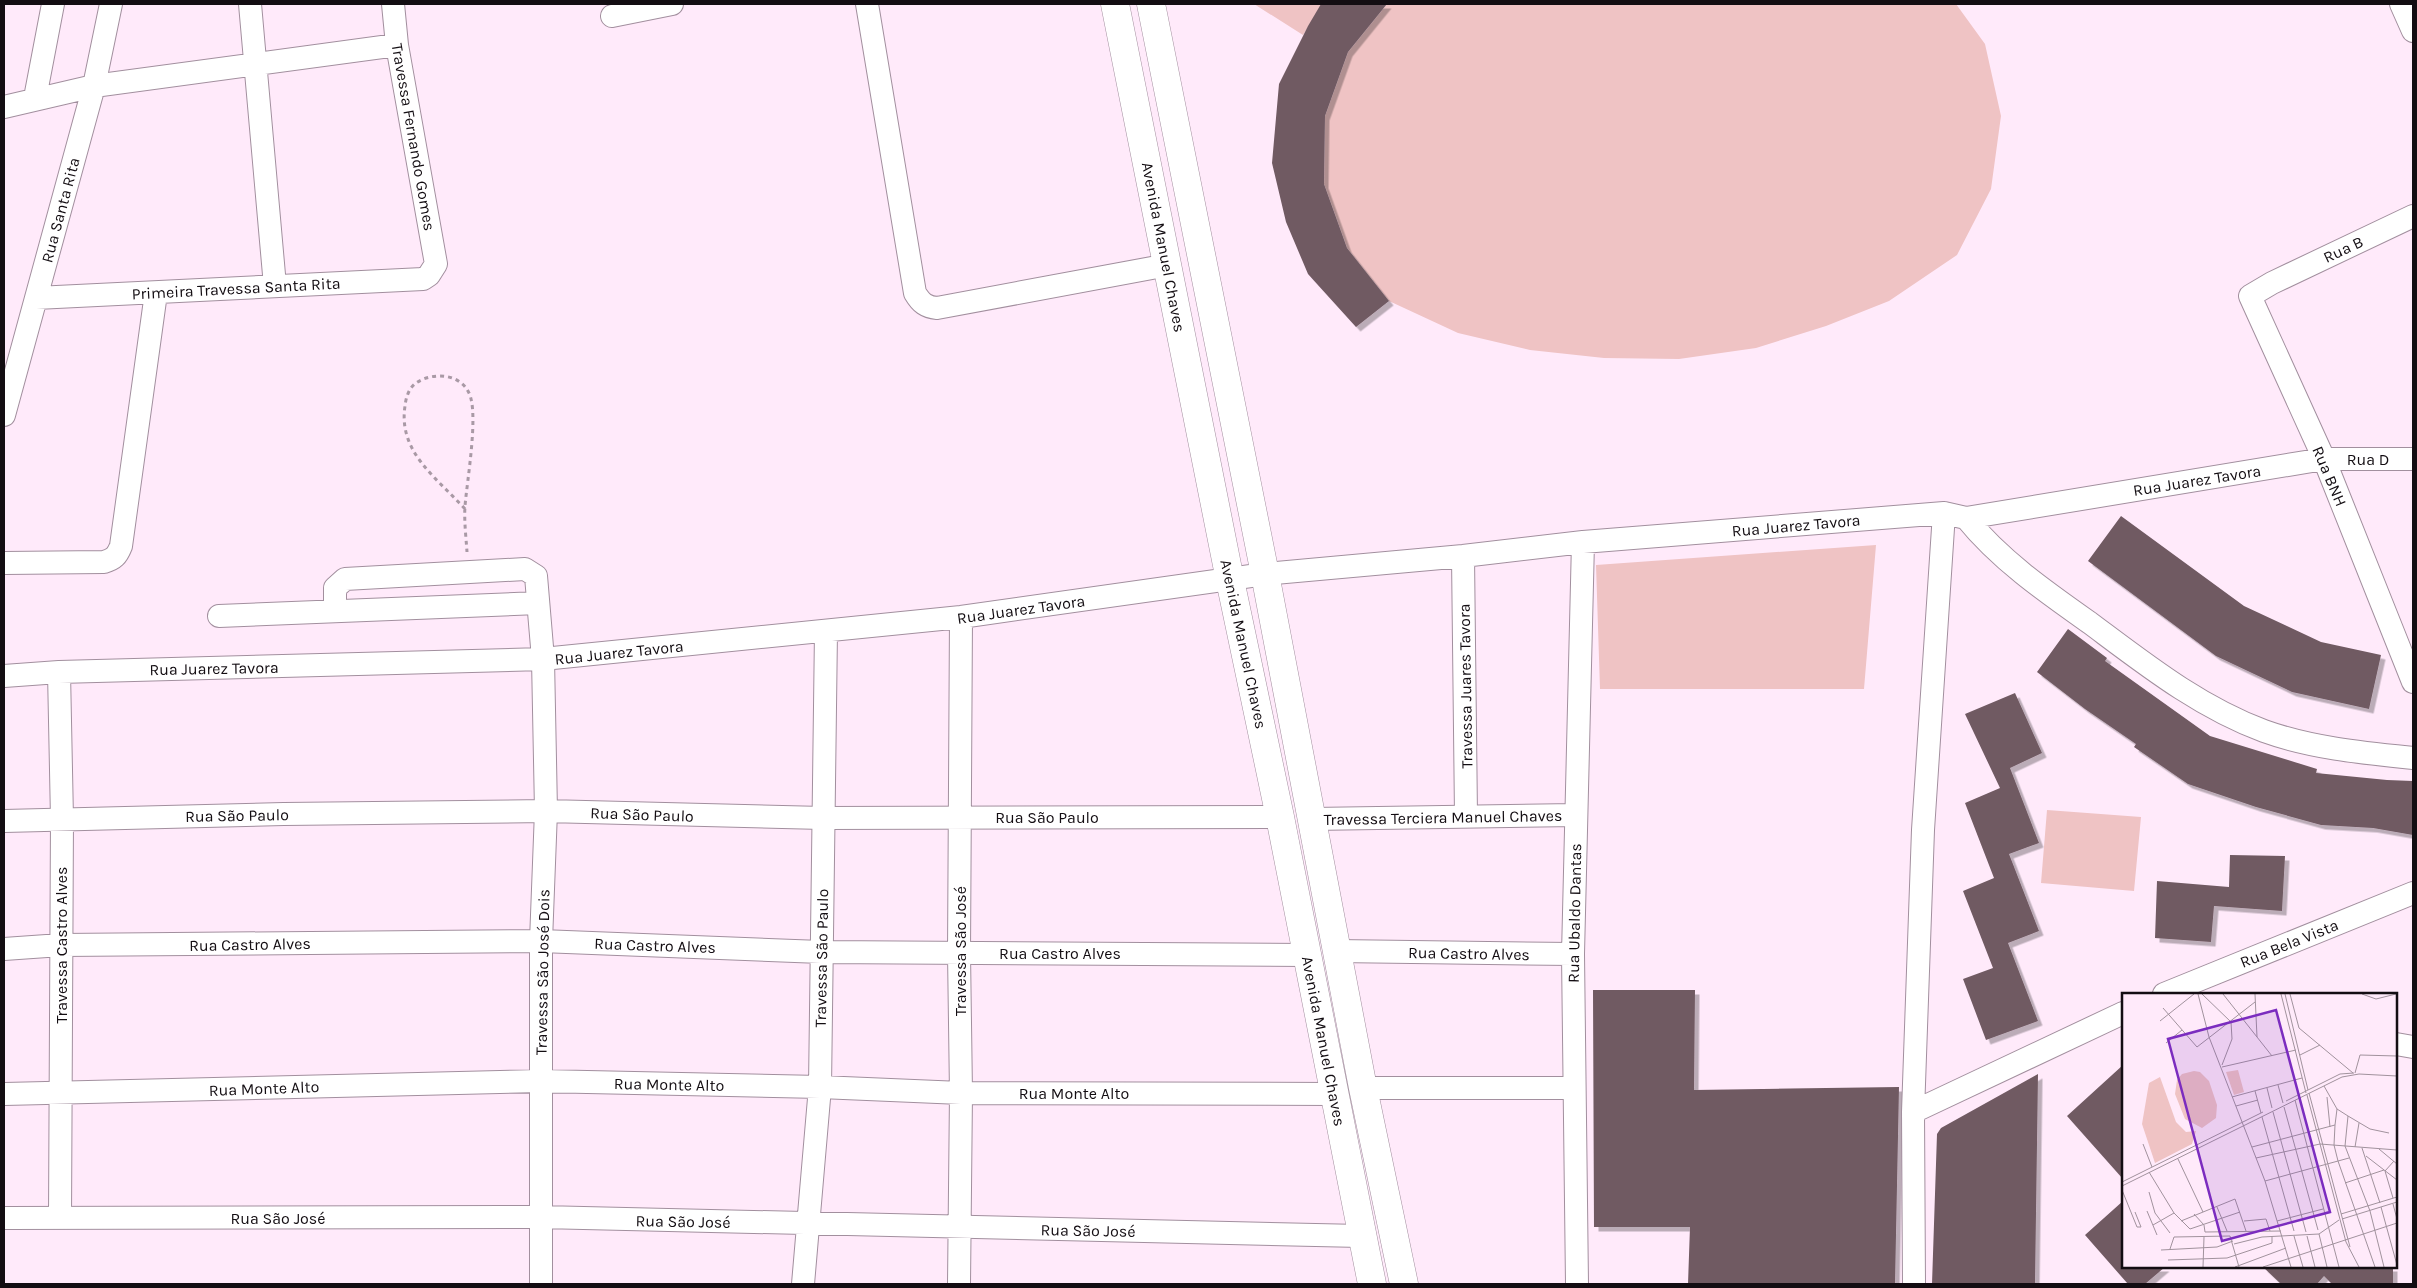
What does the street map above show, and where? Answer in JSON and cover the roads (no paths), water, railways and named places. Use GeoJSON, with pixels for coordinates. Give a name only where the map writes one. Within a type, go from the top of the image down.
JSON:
{"type":"FeatureCollection","features":[{"type":"Feature","properties":{"kind":"main road","name":"Avenida Manuel Chaves"},"geometry":{"type":"LineString","coordinates":[[1115,4],[1230,580],[1280,817],[1372,1284]]}},
{"type":"Feature","properties":{"kind":"main road","name":"Avenida Manuel Chaves"},"geometry":{"type":"LineString","coordinates":[[1152,4],[1265,574],[1336,952],[1404,1284]]}},
{"type":"Feature","properties":{"kind":"street"},"geometry":{"type":"LineString","coordinates":[[41,97],[53,4]]}},
{"type":"Feature","properties":{"kind":"street","name":"Rua Santa Rita"},"geometry":{"type":"LineString","coordinates":[[4,415],[36,298],[83,88],[110,4]]}},
{"type":"Feature","properties":{"kind":"street"},"geometry":{"type":"LineString","coordinates":[[250,4],[275,286]]}},
{"type":"Feature","properties":{"kind":"street","name":"Travessa Fernando Gomes"},"geometry":{"type":"LineString","coordinates":[[393,4],[397,45],[436,264],[433,270]]}},
{"type":"Feature","properties":{"kind":"street"},"geometry":{"type":"LineString","coordinates":[[612,16],[672,4]]}},
{"type":"Feature","properties":{"kind":"street"},"geometry":{"type":"LineString","coordinates":[[867,4],[915,293],[921,302],[927,307],[937,308],[1168,265]]}},
{"type":"Feature","properties":{"kind":"street"},"geometry":{"type":"LineString","coordinates":[[2401,4],[2413,31]]}},
{"type":"Feature","properties":{"kind":"street"},"geometry":{"type":"LineString","coordinates":[[4,107],[83,88],[397,45]]}},
{"type":"Feature","properties":{"kind":"street","name":"Rua B"},"geometry":{"type":"LineString","coordinates":[[2272,283],[2413,216]]}},
{"type":"Feature","properties":{"kind":"street","name":"Primeira Travessa Santa Rita"},"geometry":{"type":"LineString","coordinates":[[36,298],[156,294],[424,279],[433,270]]}},
{"type":"Feature","properties":{"kind":"street","name":"Rua BNH"},"geometry":{"type":"LineString","coordinates":[[2272,283],[2250,296],[2324,459],[2413,682]]}},
{"type":"Feature","properties":{"kind":"street"},"geometry":{"type":"LineString","coordinates":[[4,564],[104,562],[112,560],[117,555],[121,546],[156,294]]}},
{"type":"Feature","properties":{"kind":"street","name":"Rua Juarez Tavora"},"geometry":{"type":"LineString","coordinates":[[4,676],[59,672],[543,659],[961,617],[1265,574],[1463,556],[1583,542],[1955,515],[2324,459]]}},
{"type":"Feature","properties":{"kind":"street","name":"Rua D"},"geometry":{"type":"LineString","coordinates":[[2324,459],[2413,459]]}},
{"type":"Feature","properties":{"kind":"street"},"geometry":{"type":"LineString","coordinates":[[1955,515],[1985,542],[2064,604],[2159,674],[2196,698],[2265,731],[2303,741],[2370,753],[2413,758]]}},
{"type":"Feature","properties":{"kind":"street"},"geometry":{"type":"LineString","coordinates":[[1914,1284],[1913,1112],[1923,830],[1955,515]]}},
{"type":"Feature","properties":{"kind":"street","name":"Rua Ubaldo Dantas"},"geometry":{"type":"LineString","coordinates":[[1577,1284],[1572,954],[1583,542]]}},
{"type":"Feature","properties":{"kind":"street","name":"Travessa Juares Tavora"},"geometry":{"type":"LineString","coordinates":[[1463,556],[1466,816]]}},
{"type":"Feature","properties":{"kind":"street","name":"Travessa São José Dois"},"geometry":{"type":"LineString","coordinates":[[335,611],[336,588],[345,579],[525,569],[536,576],[543,659],[546,811],[541,941],[541,1284]]}},
{"type":"Feature","properties":{"kind":"street"},"geometry":{"type":"LineString","coordinates":[[219,616],[538,603]]}},
{"type":"Feature","properties":{"kind":"street","name":"Travessa São José"},"geometry":{"type":"LineString","coordinates":[[959,1284],[962,1093],[959,953],[961,617]]}},
{"type":"Feature","properties":{"kind":"street","name":"Travessa São Paulo"},"geometry":{"type":"LineString","coordinates":[[803,1284],[810,1224],[820,1087],[826,631]]}},
{"type":"Feature","properties":{"kind":"street","name":"Travessa Castro Alves"},"geometry":{"type":"LineString","coordinates":[[59,672],[62,819],[60,1218]]}},
{"type":"Feature","properties":{"kind":"street","name":"Rua São Paulo"},"geometry":{"type":"LineString","coordinates":[[4,821],[546,811],[823,818],[1280,817]]}},
{"type":"Feature","properties":{"kind":"street","name":"Travessa Terciera Manuel Chaves"},"geometry":{"type":"LineString","coordinates":[[1312,819],[1575,815]]}},
{"type":"Feature","properties":{"kind":"street","name":"Rua Bela Vista"},"geometry":{"type":"LineString","coordinates":[[2166,993],[2413,893]]}},
{"type":"Feature","properties":{"kind":"street","name":"Rua Castro Alves"},"geometry":{"type":"LineString","coordinates":[[4,950],[61,945],[541,941],[821,952],[1307,955]]}},
{"type":"Feature","properties":{"kind":"street","name":"Rua Castro Alves"},"geometry":{"type":"LineString","coordinates":[[1336,952],[1572,954]]}},
{"type":"Feature","properties":{"kind":"street"},"geometry":{"type":"LineString","coordinates":[[1913,1112],[2122,1013]]}},
{"type":"Feature","properties":{"kind":"street"},"geometry":{"type":"LineString","coordinates":[[2397,1044],[2413,1047]]}},
{"type":"Feature","properties":{"kind":"street","name":"Rua Monte Alto"},"geometry":{"type":"LineString","coordinates":[[4,1094],[540,1081],[820,1087],[962,1093],[1335,1094]]}},
{"type":"Feature","properties":{"kind":"street"},"geometry":{"type":"LineString","coordinates":[[1363,1088],[1574,1088]]}},
{"type":"Feature","properties":{"kind":"street","name":"Rua São José"},"geometry":{"type":"LineString","coordinates":[[4,1218],[541,1217],[1362,1236]]}}]}
